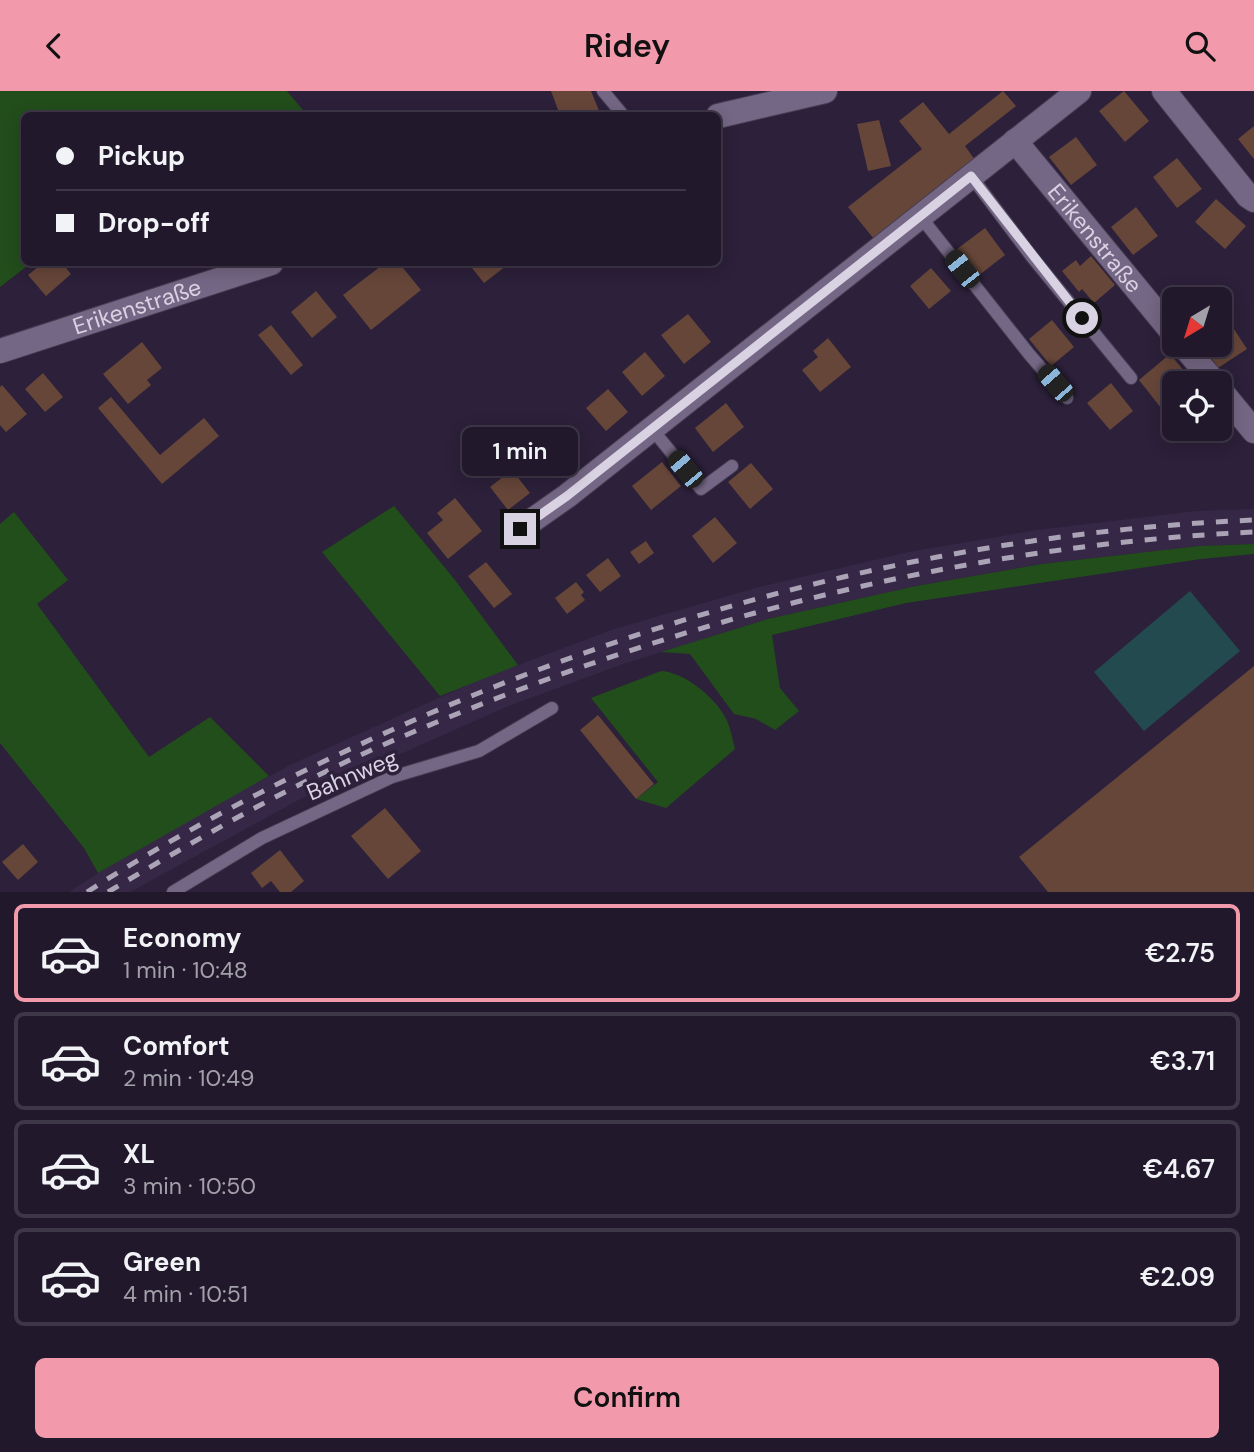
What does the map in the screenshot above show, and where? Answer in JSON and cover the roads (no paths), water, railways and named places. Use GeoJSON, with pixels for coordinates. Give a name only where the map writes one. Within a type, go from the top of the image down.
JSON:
{"type":"FeatureCollection","features":[{"type":"Feature","properties":{"kind":"street"},"geometry":{"type":"LineString","coordinates":[[719,112],[734,91]]}},
{"type":"Feature","properties":{"kind":"street"},"geometry":{"type":"LineString","coordinates":[[721,115],[825,91]]}},
{"type":"Feature","properties":{"kind":"street"},"geometry":{"type":"LineString","coordinates":[[520,529],[567,496],[1079,91]]}},
{"type":"Feature","properties":{"kind":"street"},"geometry":{"type":"LineString","coordinates":[[1164,91],[1254,200]]}},
{"type":"Feature","properties":{"kind":"street","name":"Erikenstraße"},"geometry":{"type":"LineString","coordinates":[[1015,141],[1162,319]]}},
{"type":"Feature","properties":{"kind":"street","name":"Erikenstraße"},"geometry":{"type":"LineString","coordinates":[[0,351],[262,266]]}},
{"type":"Feature","properties":{"kind":"street"},"geometry":{"type":"LineString","coordinates":[[1193,357],[1204,371]]}},
{"type":"Feature","properties":{"kind":"street"},"geometry":{"type":"LineString","coordinates":[[1232,404],[1254,431]]}},
{"type":"Feature","properties":{"kind":"lane"},"geometry":{"type":"LineString","coordinates":[[603,91],[620,112]]}},
{"type":"Feature","properties":{"kind":"lane"},"geometry":{"type":"LineString","coordinates":[[971,176],[1032,257],[1131,378]]}},
{"type":"Feature","properties":{"kind":"lane"},"geometry":{"type":"LineString","coordinates":[[920,216],[1067,398]]}},
{"type":"Feature","properties":{"kind":"lane"},"geometry":{"type":"LineString","coordinates":[[652,429],[701,489],[732,466]]}},
{"type":"Feature","properties":{"kind":"lane","name":"Bahnweg"},"geometry":{"type":"LineString","coordinates":[[173,892],[262,838],[393,777],[480,751],[552,708]]}},
{"type":"Feature","properties":{"kind":"railway"},"geometry":{"type":"LineString","coordinates":[[87,892],[221,813],[361,744],[467,698],[575,656],[685,620],[796,589],[909,563],[1023,542],[1138,528],[1254,520]]}},
{"type":"Feature","properties":{"kind":"railway"},"geometry":{"type":"LineString","coordinates":[[108,892],[179,850],[324,772],[501,696],[605,659],[818,597],[925,573],[1034,554],[1144,540],[1254,532]]}}]}
